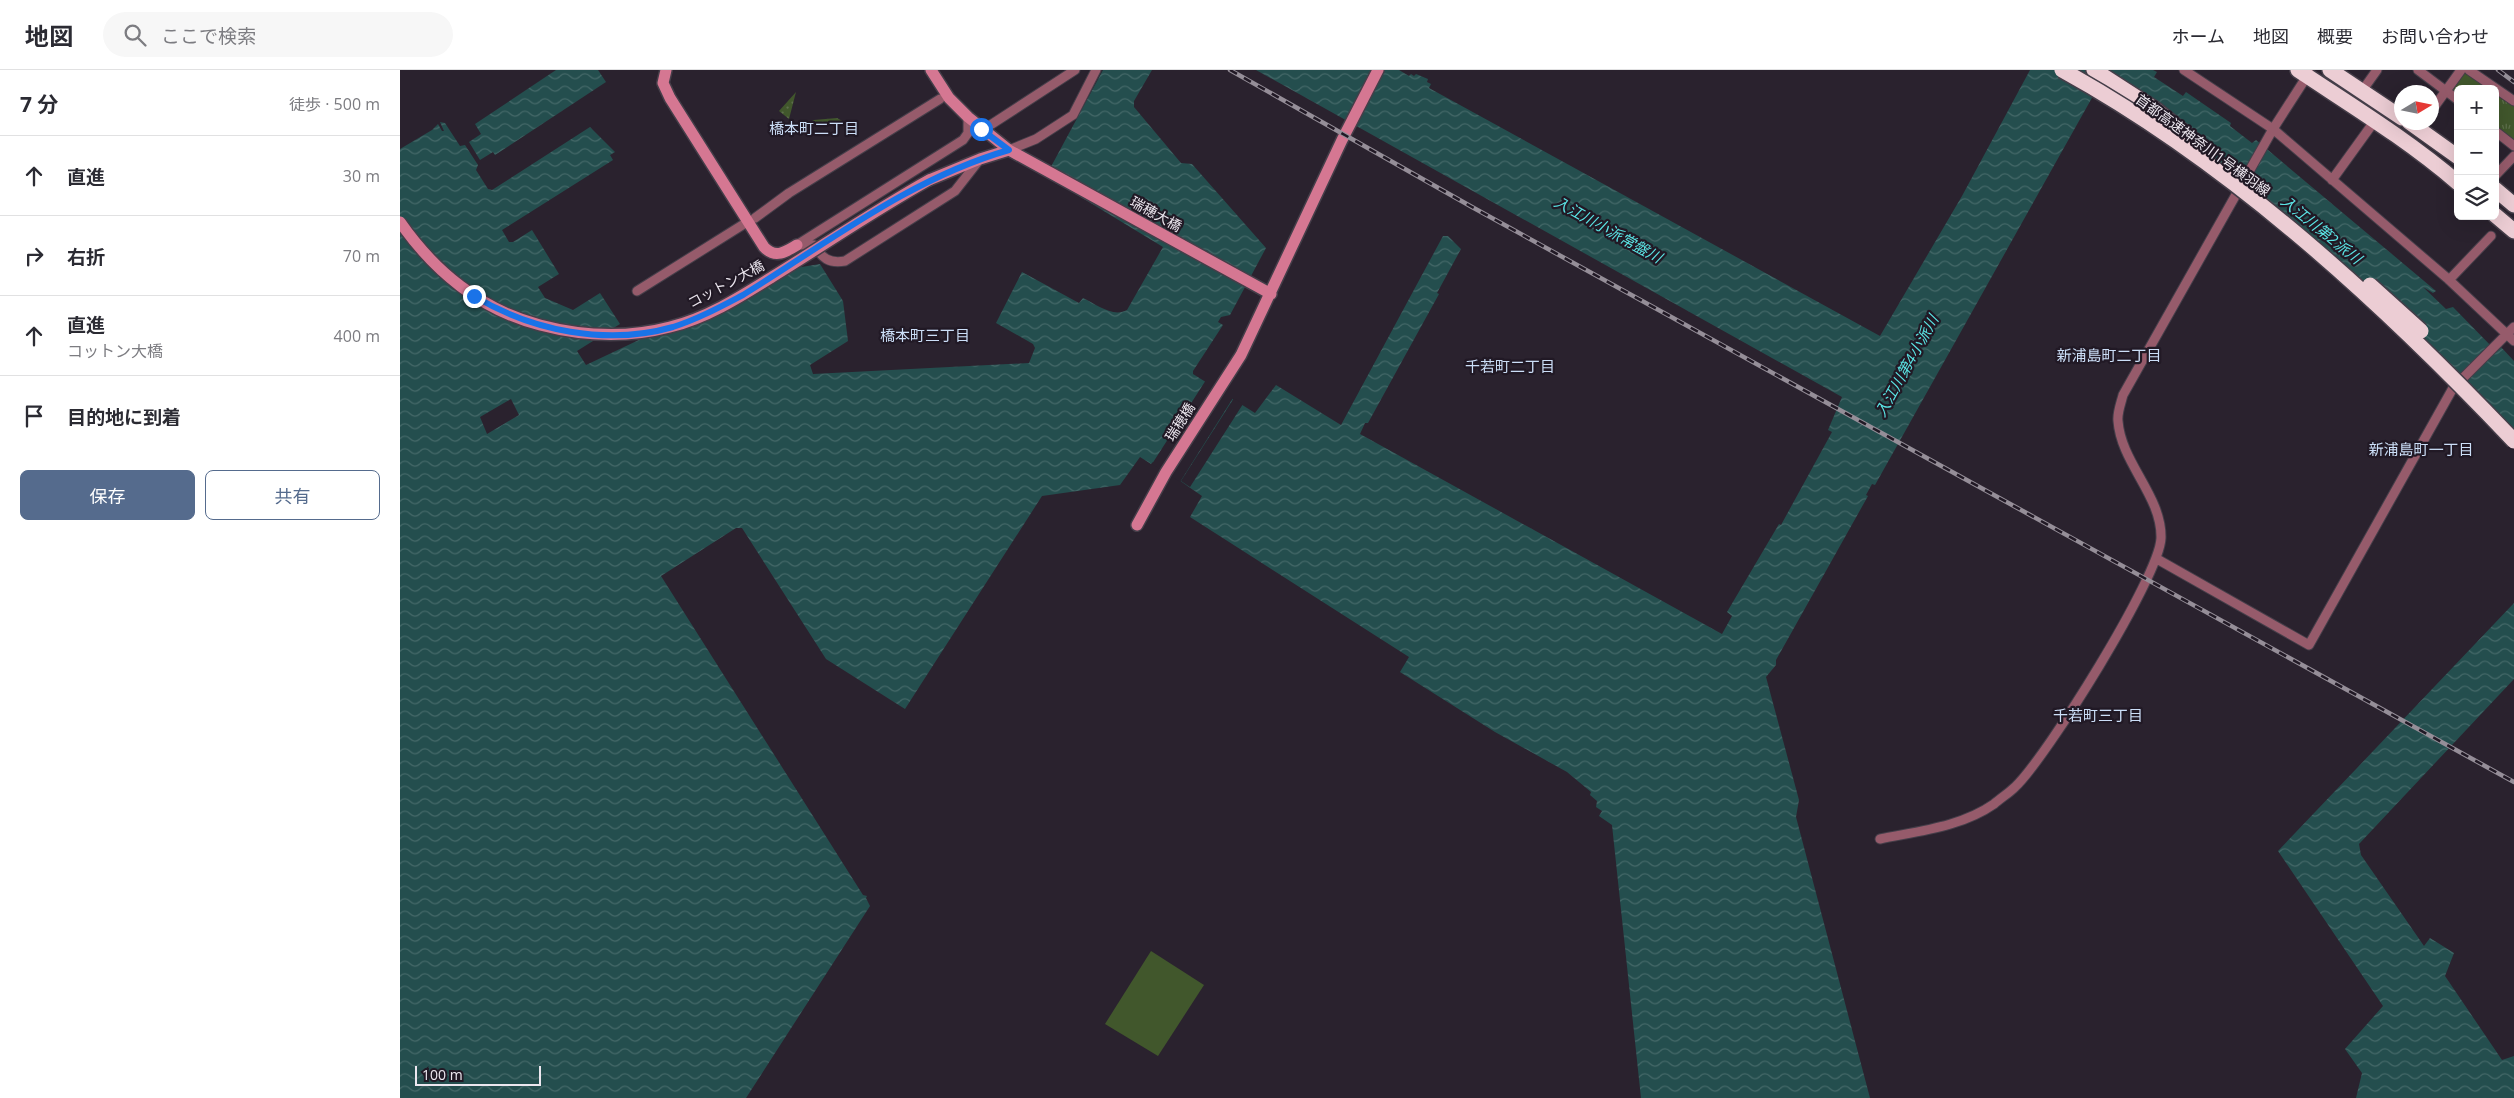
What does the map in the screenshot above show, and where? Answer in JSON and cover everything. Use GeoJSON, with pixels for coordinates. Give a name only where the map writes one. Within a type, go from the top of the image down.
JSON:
{"type":"FeatureCollection","features":[{"type":"Feature","properties":{"kind":"highway","name":"首都高速神奈川1号横羽線"},"geometry":{"type":"LineString","coordinates":[[2062,70],[2156,128],[2249,197],[2385,312],[2443,367],[2514,441]]}},
{"type":"Feature","properties":{"kind":"highway","name":"首都高速神奈川1号横羽線"},"geometry":{"type":"LineString","coordinates":[[2082,70],[2132,100],[2198,144],[2269,200],[2392,304],[2514,426]]}},
{"type":"Feature","properties":{"kind":"highway"},"geometry":{"type":"LineString","coordinates":[[2094,70],[2156,110],[2198,144]]}},
{"type":"Feature","properties":{"kind":"highway"},"geometry":{"type":"LineString","coordinates":[[2330,70],[2394,113]]}},
{"type":"Feature","properties":{"kind":"highway"},"geometry":{"type":"LineString","coordinates":[[2305,72],[2381,124],[2454,180]]}},
{"type":"Feature","properties":{"kind":"highway"},"geometry":{"type":"LineString","coordinates":[[2424,130],[2454,154]]}},
{"type":"Feature","properties":{"kind":"highway"},"geometry":{"type":"LineString","coordinates":[[2499,192],[2514,205]]}},
{"type":"Feature","properties":{"kind":"highway"},"geometry":{"type":"LineString","coordinates":[[2499,218],[2514,231]]}},
{"type":"Feature","properties":{"kind":"street"},"geometry":{"type":"LineString","coordinates":[[666,70],[664,83],[670,98],[764,247],[770,252],[779,254],[797,245],[963,140],[968,133],[968,117]]}},
{"type":"Feature","properties":{"kind":"street","name":"瑞穂大橋"},"geometry":{"type":"LineString","coordinates":[[931,70],[949,98],[968,117],[1009,150],[1271,294]]}},
{"type":"Feature","properties":{"kind":"street"},"geometry":{"type":"LineString","coordinates":[[992,124],[1076,70]]}},
{"type":"Feature","properties":{"kind":"street"},"geometry":{"type":"LineString","coordinates":[[1009,150],[1036,139],[1068,120],[1096,70]]}},
{"type":"Feature","properties":{"kind":"street","name":"瑞穂橋"},"geometry":{"type":"LineString","coordinates":[[1137,525],[1166,472],[1241,354],[1378,70]]}},
{"type":"Feature","properties":{"kind":"street"},"geometry":{"type":"LineString","coordinates":[[2184,70],[2273,129],[2511,331],[2514,341]]}},
{"type":"Feature","properties":{"kind":"street"},"geometry":{"type":"LineString","coordinates":[[2362,91],[2377,70]]}},
{"type":"Feature","properties":{"kind":"street"},"geometry":{"type":"LineString","coordinates":[[2418,70],[2454,97]]}},
{"type":"Feature","properties":{"kind":"street"},"geometry":{"type":"LineString","coordinates":[[2439,100],[2461,70]]}},
{"type":"Feature","properties":{"kind":"street"},"geometry":{"type":"LineString","coordinates":[[2469,70],[2514,101]]}},
{"type":"Feature","properties":{"kind":"street"},"geometry":{"type":"LineString","coordinates":[[1880,840],[1963,821],[1993,805],[2016,786],[2054,736],[2091,679],[2157,559],[2161,537],[2156,513],[2124,445],[2118,421],[2123,395],[2305,72]]}},
{"type":"Feature","properties":{"kind":"street"},"geometry":{"type":"LineString","coordinates":[[755,218],[789,193],[940,99]]}},
{"type":"Feature","properties":{"kind":"street"},"geometry":{"type":"LineString","coordinates":[[2332,180],[2371,126]]}},
{"type":"Feature","properties":{"kind":"street"},"geometry":{"type":"LineString","coordinates":[[2499,134],[2514,146]]}},
{"type":"Feature","properties":{"kind":"street","name":"コットン大橋"},"geometry":{"type":"LineString","coordinates":[[400,222],[425,254],[456,284],[491,306],[515,317],[553,328],[580,333],[630,334],[672,327],[714,310],[929,180],[980,158],[1009,150]]}},
{"type":"Feature","properties":{"kind":"street"},"geometry":{"type":"LineString","coordinates":[[2496,175],[2514,156]]}},
{"type":"Feature","properties":{"kind":"street"},"geometry":{"type":"LineString","coordinates":[[819,231],[814,245],[820,256],[835,263],[845,261],[955,191],[980,158]]}},
{"type":"Feature","properties":{"kind":"street"},"geometry":{"type":"LineString","coordinates":[[637,291],[744,224]]}},
{"type":"Feature","properties":{"kind":"street"},"geometry":{"type":"LineString","coordinates":[[2449,280],[2491,236]]}},
{"type":"Feature","properties":{"kind":"street"},"geometry":{"type":"LineString","coordinates":[[797,245],[814,245]]}},
{"type":"Feature","properties":{"kind":"street"},"geometry":{"type":"LineString","coordinates":[[2157,559],[2309,645],[2453,388],[2511,331]]}},
{"type":"Feature","properties":{"kind":"green space"},"geometry":{"type":"Polygon","coordinates":[[[2467,70],[2487,85],[2454,85],[2454,92],[2450,89],[2464,71],[2467,70]]]}},
{"type":"Feature","properties":{"kind":"green space"},"geometry":{"type":"Polygon","coordinates":[[[796,92],[789,119],[779,111],[796,92]]]}},
{"type":"Feature","properties":{"kind":"green space"},"geometry":{"type":"Polygon","coordinates":[[[2499,94],[2514,105],[2514,143],[2499,130],[2499,94]]]}},
{"type":"Feature","properties":{"kind":"green space"},"geometry":{"type":"Polygon","coordinates":[[[837,118],[844,122],[799,127],[814,120],[837,118]]]}},
{"type":"Feature","properties":{"kind":"green space"},"geometry":{"type":"Polygon","coordinates":[[[1151,951],[1204,985],[1158,1056],[1105,1024],[1151,951]]]}},
{"type":"Feature","properties":{"kind":"water"},"geometry":{"type":"Polygon","coordinates":[[[556,70],[598,70],[606,82],[495,155],[493,152],[480,160],[469,142],[481,134],[475,124],[556,70]]]}},
{"type":"Feature","properties":{"kind":"water"},"geometry":{"type":"Polygon","coordinates":[[[1103,70],[1152,70],[1134,101],[1134,107],[1181,163],[1192,164],[1266,248],[1230,315],[1221,317],[1218,322],[1223,325],[1193,371],[1193,374],[1255,413],[1276,385],[1341,425],[1443,236],[1448,236],[1461,249],[1437,293],[1439,294],[1368,423],[1365,423],[1360,434],[1722,634],[1732,616],[1727,612],[1779,524],[1781,525],[1832,432],[1828,430],[1842,397],[1256,70],[1399,70],[1409,76],[1416,74],[1428,79],[1427,82],[1431,84],[1429,88],[1880,336],[1962,196],[2030,70],[2153,70],[2157,72],[2154,77],[2183,96],[2186,92],[2231,123],[2230,126],[2252,143],[2256,140],[2436,291],[2433,293],[2423,287],[2446,309],[2453,307],[2495,350],[2500,346],[2514,361],[2514,447],[2387,321],[2315,255],[2254,206],[2190,159],[2093,96],[1875,485],[1872,484],[1866,495],[1868,496],[1776,660],[1776,665],[1766,677],[1799,800],[1796,817],[1870,1098],[1641,1098],[1612,825],[1599,816],[1602,811],[1596,807],[1597,801],[1590,795],[1591,792],[1567,772],[1495,732],[1400,672],[1409,657],[1190,517],[1202,496],[1153,462],[1151,464],[1140,457],[1120,485],[1042,496],[905,709],[826,659],[742,528],[736,528],[661,576],[863,895],[867,896],[866,898],[870,906],[746,1098],[400,1098],[400,149],[432,130],[438,124],[442,131],[444,131],[440,122],[445,123],[460,146],[465,145],[478,165],[476,170],[488,189],[492,190],[590,127],[615,152],[610,155],[613,160],[502,230],[509,242],[513,242],[532,230],[559,274],[538,287],[545,298],[573,310],[600,293],[620,324],[577,351],[586,365],[789,269],[820,264],[843,301],[848,341],[810,365],[813,374],[1029,363],[1035,348],[1033,344],[996,323],[1022,272],[1079,303],[1083,298],[1110,311],[1122,312],[1127,310],[1163,247],[1046,176],[1103,70]],[[511,399],[480,417],[487,434],[519,415],[511,399]]]}},
{"type":"Feature","properties":{"kind":"water"},"geometry":{"type":"Polygon","coordinates":[[[2514,603],[2514,679],[2359,844],[2361,855],[2424,946],[2430,938],[2454,953],[2445,976],[2502,1060],[2514,1056],[2514,1098],[2356,1098],[2362,1073],[2345,1049],[2383,1006],[2278,851],[2514,603]]]}},
{"type":"Feature","properties":{"kind":"pier"},"geometry":{"type":"Polygon","coordinates":[[[1206,380],[1233,398],[1180,482],[1152,464],[1206,380]]]}},
{"type":"Feature","properties":{"kind":"pier"},"geometry":{"type":"Polygon","coordinates":[[[1234,398],[1243,404],[1190,487],[1181,481],[1234,398]]]}},
{"type":"Feature","properties":{"kind":"railway"},"geometry":{"type":"LineString","coordinates":[[1230,70],[1472,207],[2514,782]]}},
{"type":"Feature","properties":{"kind":"railway"},"geometry":{"type":"LineString","coordinates":[[2498,70],[2514,82]]}},
{"type":"Feature","properties":{"kind":"district","name":"橋本町二丁目"},"geometry":{"type":"Point","coordinates":[814,129]}},
{"type":"Feature","properties":{"kind":"district","name":"橋本町三丁目"},"geometry":{"type":"Point","coordinates":[925,336]}},
{"type":"Feature","properties":{"kind":"district","name":"新浦島町二丁目"},"geometry":{"type":"Point","coordinates":[2109,356]}},
{"type":"Feature","properties":{"kind":"district","name":"千若町二丁目"},"geometry":{"type":"Point","coordinates":[1510,367]}},
{"type":"Feature","properties":{"kind":"district","name":"新浦島町一丁目"},"geometry":{"type":"Point","coordinates":[2421,450]}},
{"type":"Feature","properties":{"kind":"district","name":"千若町三丁目"},"geometry":{"type":"Point","coordinates":[2098,716]}},
{"type":"Feature","properties":{"kind":"route"},"geometry":{"type":"LineString","coordinates":[[474,296],[515,317],[553,328],[580,333],[630,334],[672,327],[714,310],[743,295],[929,180],[980,158],[1009,150],[981,129]]}},
{"type":"Feature","properties":{"kind":"water label","name":"入江川小派常盤川"},"geometry":{"type":"Point","coordinates":[1608,230]}},
{"type":"Feature","properties":{"kind":"water label","name":"入江川第2派川"},"geometry":{"type":"Point","coordinates":[2321,230]}},
{"type":"Feature","properties":{"kind":"water label","name":"入江川第4小派川"},"geometry":{"type":"Point","coordinates":[1907,366]}}]}
